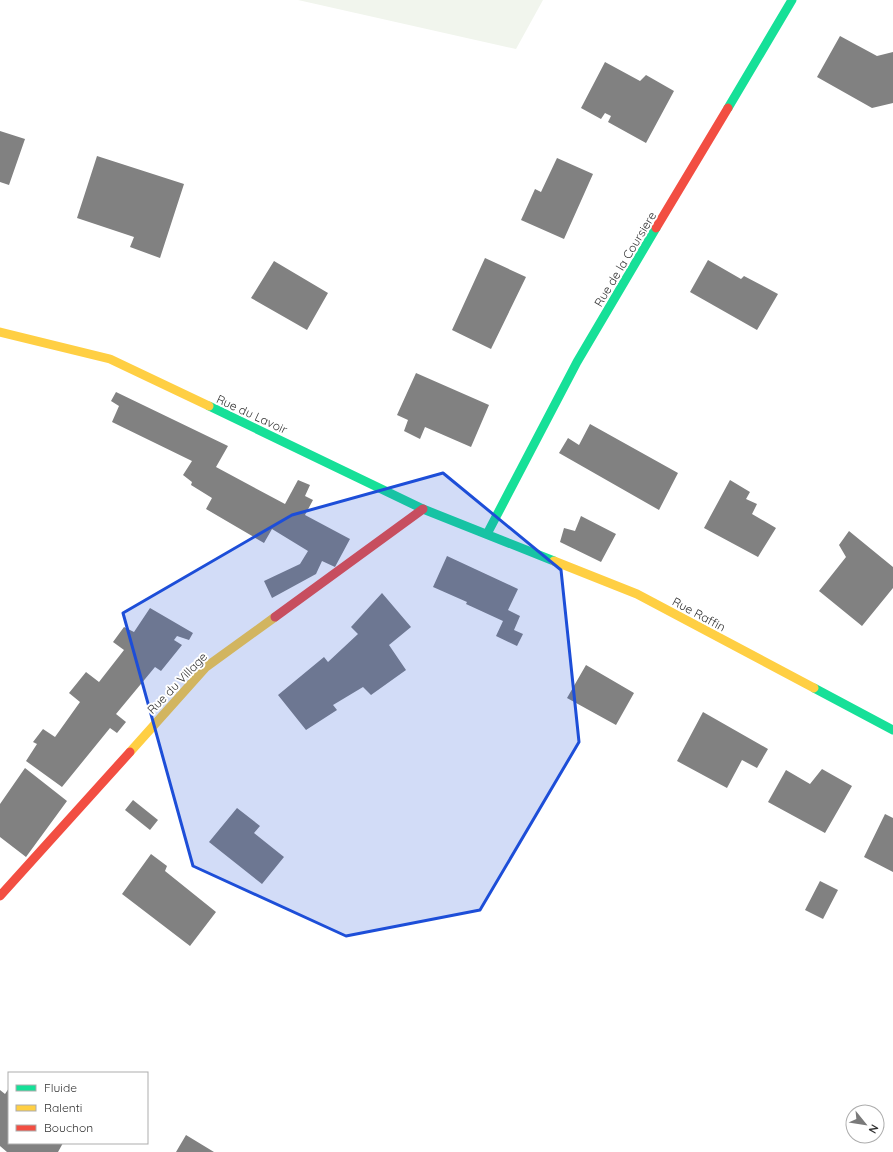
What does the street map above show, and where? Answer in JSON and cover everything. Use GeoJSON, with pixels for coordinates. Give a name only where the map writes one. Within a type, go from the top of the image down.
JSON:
{"type":"FeatureCollection","features":[{"type":"Feature","properties":{"kind":"street","name":"Rue de la Coursiere"},"geometry":{"type":"LineString","coordinates":[[487,534],[577,362],[792,0]]}},
{"type":"Feature","properties":{"kind":"street","name":"Rue du Lavoir"},"geometry":{"type":"LineString","coordinates":[[0,332],[110,359],[423,509],[487,534]]}},
{"type":"Feature","properties":{"kind":"street","name":"Rue du Village"},"geometry":{"type":"LineString","coordinates":[[0,896],[206,667],[423,509]]}},
{"type":"Feature","properties":{"kind":"street","name":"Rue Raffin"},"geometry":{"type":"LineString","coordinates":[[487,534],[637,594],[893,730]]}},
{"type":"Feature","properties":{"kind":"highlighted area"},"geometry":{"type":"Polygon","coordinates":[[[443,473],[561,570],[579,742],[480,910],[346,936],[193,866],[123,613],[292,515],[443,473]]]}},
{"type":"Feature","properties":{"kind":"shaded area"},"geometry":{"type":"Polygon","coordinates":[[[298,0],[543,0],[516,49],[298,0]]]}},
{"type":"Feature","properties":{"kind":"building"},"geometry":{"type":"Polygon","coordinates":[[[840,36],[877,56],[893,52],[893,103],[872,108],[817,77],[840,36]]]}},
{"type":"Feature","properties":{"kind":"building"},"geometry":{"type":"Polygon","coordinates":[[[605,62],[640,81],[646,75],[674,91],[646,143],[608,122],[611,116],[605,113],[601,119],[581,108],[605,62]]]}},
{"type":"Feature","properties":{"kind":"building"},"geometry":{"type":"Polygon","coordinates":[[[0,131],[25,139],[9,185],[0,182],[0,131]]]}},
{"type":"Feature","properties":{"kind":"building"},"geometry":{"type":"Polygon","coordinates":[[[97,156],[184,184],[160,258],[130,247],[134,237],[77,218],[97,156]]]}},
{"type":"Feature","properties":{"kind":"building"},"geometry":{"type":"Polygon","coordinates":[[[557,158],[593,174],[564,239],[521,220],[535,189],[541,192],[557,158]]]}},
{"type":"Feature","properties":{"kind":"building"},"geometry":{"type":"Polygon","coordinates":[[[485,258],[526,277],[491,349],[452,330],[485,258]]]}},
{"type":"Feature","properties":{"kind":"building"},"geometry":{"type":"Polygon","coordinates":[[[708,260],[741,279],[744,276],[778,294],[757,330],[690,292],[708,260]]]}},
{"type":"Feature","properties":{"kind":"building"},"geometry":{"type":"Polygon","coordinates":[[[274,261],[328,293],[307,330],[251,298],[274,261]]]}},
{"type":"Feature","properties":{"kind":"building"},"geometry":{"type":"Polygon","coordinates":[[[416,373],[489,405],[471,447],[425,427],[420,439],[404,431],[408,420],[397,415],[416,373]]]}},
{"type":"Feature","properties":{"kind":"building"},"geometry":{"type":"Polygon","coordinates":[[[116,392],[228,446],[216,467],[285,504],[298,480],[310,485],[305,496],[313,500],[305,515],[350,539],[335,567],[322,561],[316,574],[272,598],[264,581],[300,564],[308,551],[272,529],[264,543],[206,509],[212,498],[191,485],[192,482],[183,475],[192,461],[112,422],[119,406],[111,401],[116,392]]]}},
{"type":"Feature","properties":{"kind":"building"},"geometry":{"type":"Polygon","coordinates":[[[590,424],[678,473],[659,510],[559,453],[568,438],[579,445],[590,424]]]}},
{"type":"Feature","properties":{"kind":"building"},"geometry":{"type":"Polygon","coordinates":[[[730,480],[750,492],[746,499],[757,504],[752,514],[776,528],[758,557],[704,528],[730,480]]]}},
{"type":"Feature","properties":{"kind":"building"},"geometry":{"type":"Polygon","coordinates":[[[581,516],[616,534],[601,562],[560,542],[564,528],[575,531],[581,516]]]}},
{"type":"Feature","properties":{"kind":"building"},"geometry":{"type":"Polygon","coordinates":[[[849,531],[893,567],[893,588],[862,626],[819,591],[846,557],[839,545],[849,531]]]}},
{"type":"Feature","properties":{"kind":"building"},"geometry":{"type":"Polygon","coordinates":[[[447,556],[518,589],[508,610],[520,616],[514,630],[523,634],[517,646],[496,636],[503,621],[466,604],[467,602],[433,587],[447,556]]]}},
{"type":"Feature","properties":{"kind":"building"},"geometry":{"type":"Polygon","coordinates":[[[382,593],[411,627],[389,645],[406,670],[371,695],[363,687],[333,705],[337,710],[306,730],[278,695],[324,657],[328,662],[358,634],[351,627],[382,593]]]}},
{"type":"Feature","properties":{"kind":"building"},"geometry":{"type":"Polygon","coordinates":[[[150,608],[193,633],[189,640],[177,636],[174,640],[182,645],[161,671],[155,667],[116,714],[126,722],[117,733],[110,728],[62,787],[26,761],[37,744],[33,742],[43,729],[55,737],[80,702],[69,693],[86,672],[99,682],[124,650],[113,642],[124,627],[134,632],[150,608]]]}},
{"type":"Feature","properties":{"kind":"building"},"geometry":{"type":"Polygon","coordinates":[[[586,665],[634,693],[616,725],[567,698],[586,665]]]}},
{"type":"Feature","properties":{"kind":"building"},"geometry":{"type":"Polygon","coordinates":[[[703,712],[768,749],[757,768],[742,760],[727,788],[677,761],[703,712]]]}},
{"type":"Feature","properties":{"kind":"building"},"geometry":{"type":"Polygon","coordinates":[[[25,768],[67,801],[26,857],[0,837],[0,804],[25,768]]]}},
{"type":"Feature","properties":{"kind":"building"},"geometry":{"type":"Polygon","coordinates":[[[822,769],[852,786],[825,833],[768,802],[786,770],[810,784],[822,769]]]}},
{"type":"Feature","properties":{"kind":"building"},"geometry":{"type":"Polygon","coordinates":[[[133,800],[158,820],[150,830],[125,810],[133,800]]]}},
{"type":"Feature","properties":{"kind":"building"},"geometry":{"type":"Polygon","coordinates":[[[237,808],[260,826],[254,833],[284,857],[262,884],[209,842],[237,808]]]}},
{"type":"Feature","properties":{"kind":"building"},"geometry":{"type":"Polygon","coordinates":[[[885,814],[893,818],[893,872],[864,857],[885,814]]]}},
{"type":"Feature","properties":{"kind":"building"},"geometry":{"type":"Polygon","coordinates":[[[151,854],[167,866],[165,871],[216,912],[190,946],[122,894],[151,854]]]}},
{"type":"Feature","properties":{"kind":"building"},"geometry":{"type":"Polygon","coordinates":[[[820,881],[838,890],[823,919],[805,910],[820,881]]]}},
{"type":"Feature","properties":{"kind":"building"},"geometry":{"type":"Polygon","coordinates":[[[0,1090],[5,1094],[8,1090],[8,1144],[62,1144],[58,1152],[7,1152],[0,1146],[0,1090]]]}},
{"type":"Feature","properties":{"kind":"building"},"geometry":{"type":"Polygon","coordinates":[[[186,1135],[214,1152],[176,1152],[186,1135]]]}},
{"type":"Feature","properties":{"kind":"traffic: fast"},"geometry":{"type":"LineString","coordinates":[[728,108],[792,0]]}},
{"type":"Feature","properties":{"kind":"traffic: fast"},"geometry":{"type":"LineString","coordinates":[[487,534],[577,362],[656,228]]}},
{"type":"Feature","properties":{"kind":"traffic: fast"},"geometry":{"type":"LineString","coordinates":[[209,406],[423,509],[554,561]]}},
{"type":"Feature","properties":{"kind":"traffic: fast"},"geometry":{"type":"LineString","coordinates":[[814,688],[893,730]]}},
{"type":"Feature","properties":{"kind":"traffic: slow"},"geometry":{"type":"LineString","coordinates":[[0,332],[110,359],[209,406]]}},
{"type":"Feature","properties":{"kind":"traffic: slow"},"geometry":{"type":"LineString","coordinates":[[554,561],[637,594],[814,688]]}},
{"type":"Feature","properties":{"kind":"traffic: slow"},"geometry":{"type":"LineString","coordinates":[[130,752],[206,667],[275,617]]}},
{"type":"Feature","properties":{"kind":"traffic: jam"},"geometry":{"type":"LineString","coordinates":[[656,228],[728,108]]}},
{"type":"Feature","properties":{"kind":"traffic: jam"},"geometry":{"type":"LineString","coordinates":[[275,617],[423,509]]}},
{"type":"Feature","properties":{"kind":"traffic: jam"},"geometry":{"type":"LineString","coordinates":[[0,896],[130,752]]}}]}
